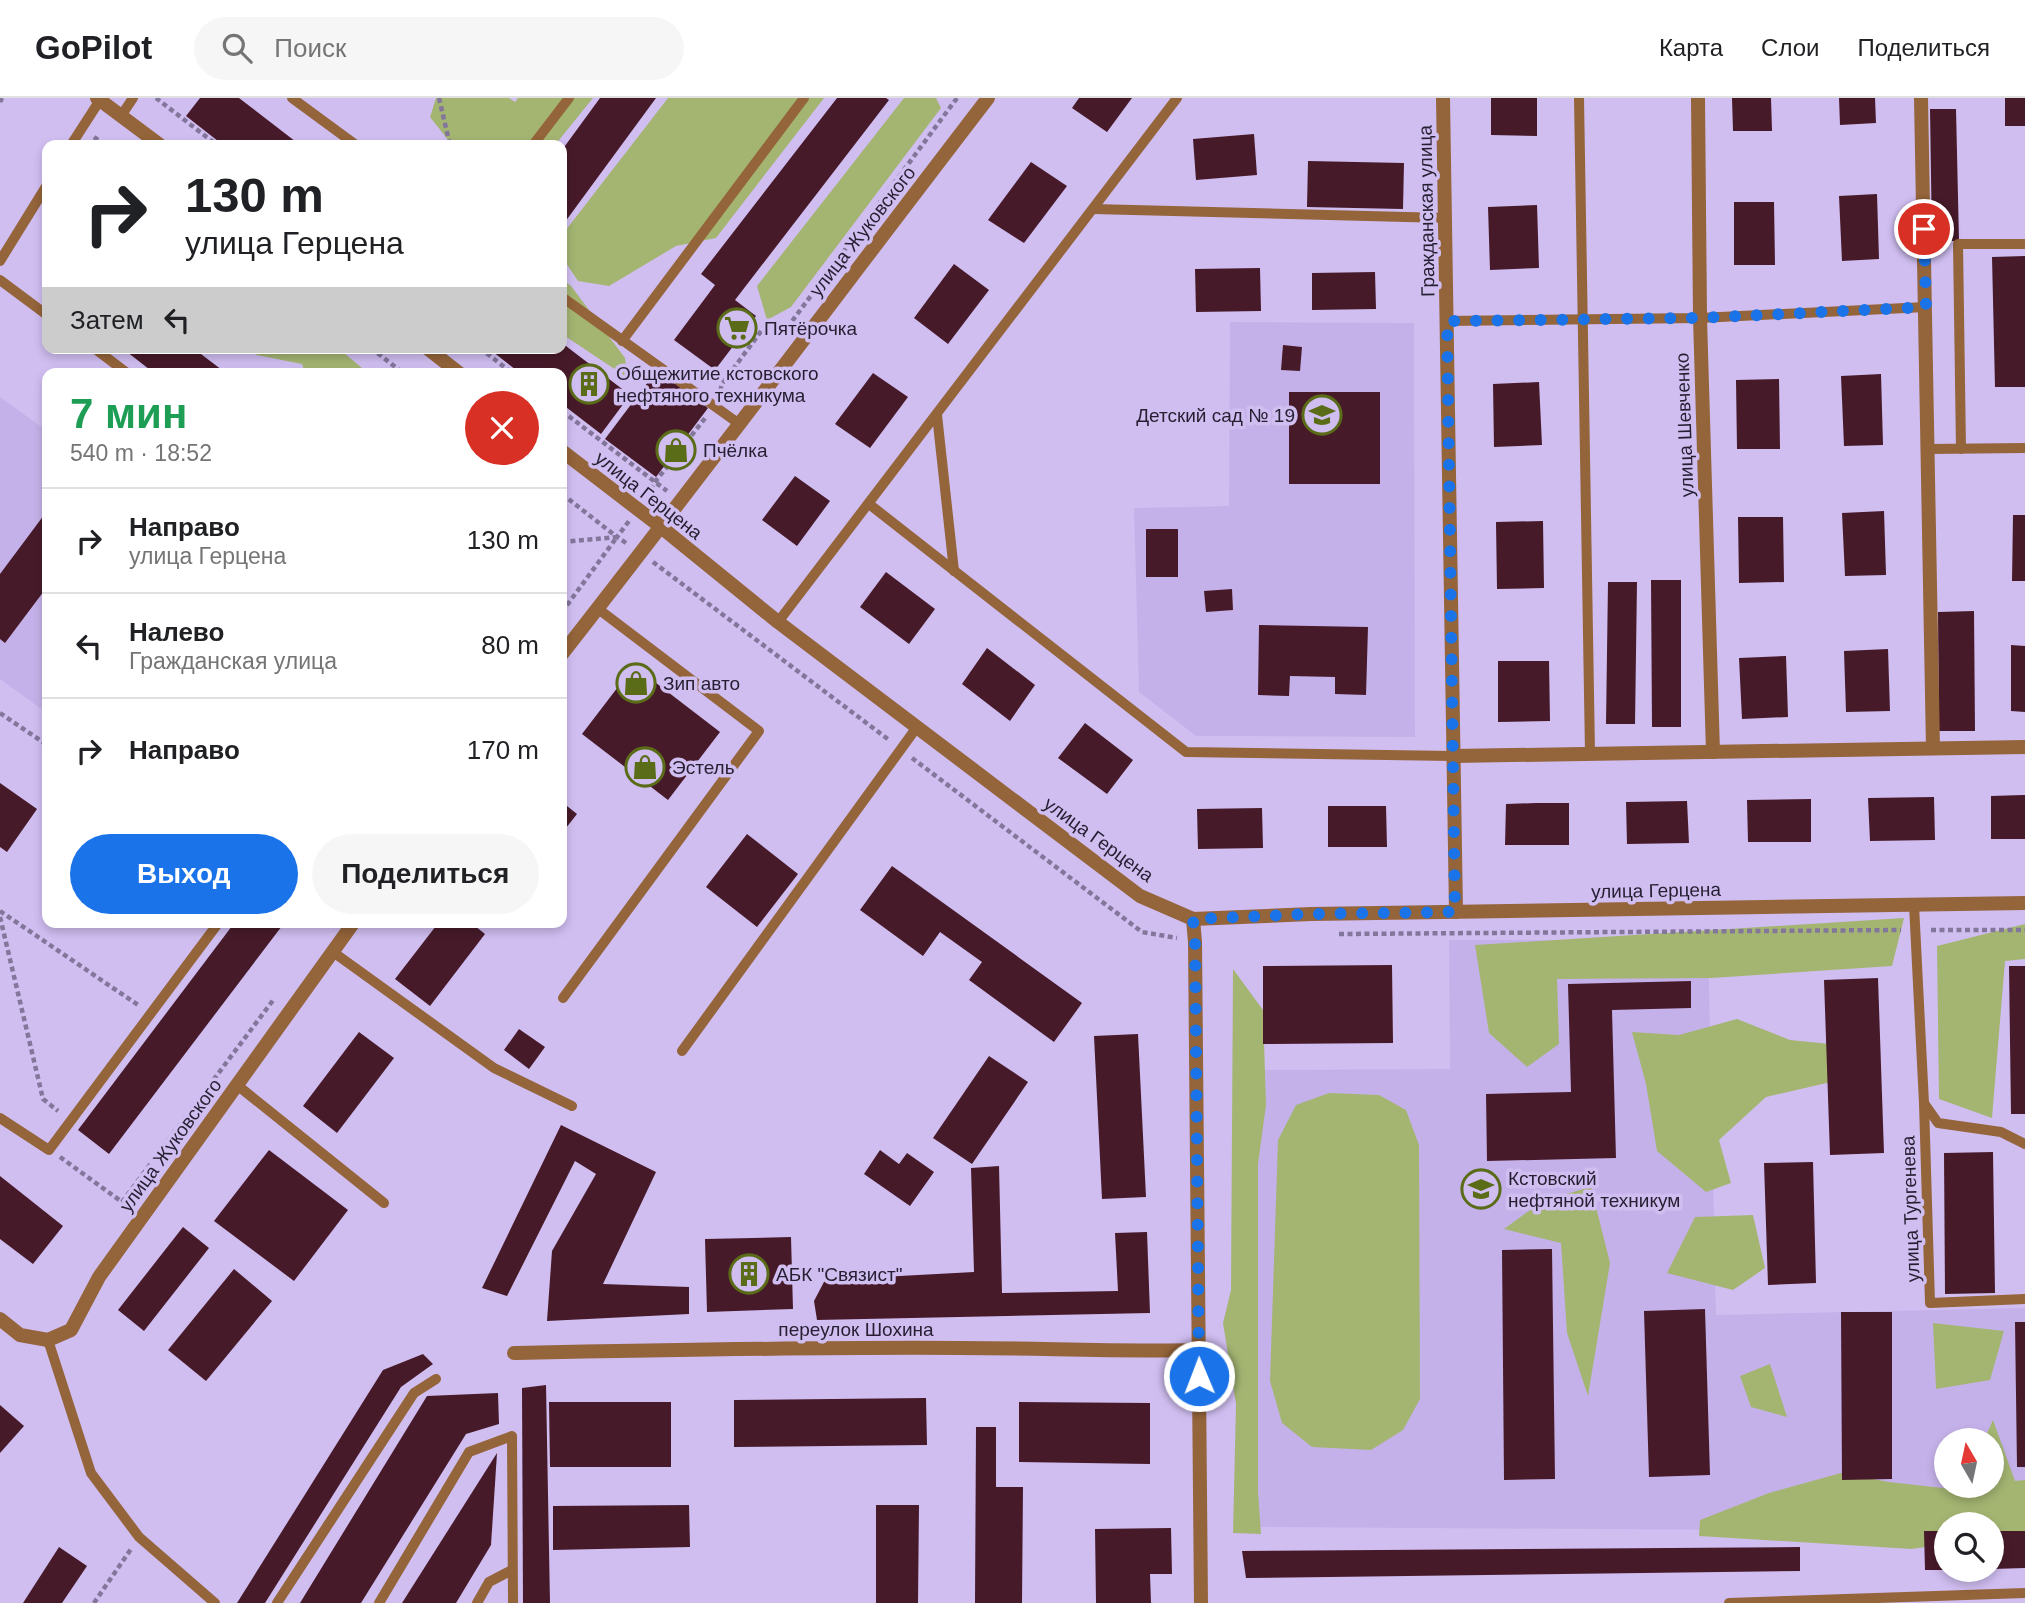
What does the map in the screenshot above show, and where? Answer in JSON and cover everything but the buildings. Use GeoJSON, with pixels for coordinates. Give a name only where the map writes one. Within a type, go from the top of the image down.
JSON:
{"type":"FeatureCollection","features":[{"type":"Feature","properties":{"kind":"street","name":"улица Жуковского"},"geometry":{"type":"LineString","coordinates":[[567,647],[988,98]]}},
{"type":"Feature","properties":{"kind":"street","name":"Гражданская улица"},"geometry":{"type":"LineString","coordinates":[[1443,98],[1455,912]]}},
{"type":"Feature","properties":{"kind":"street","name":"улица Шевченко"},"geometry":{"type":"LineString","coordinates":[[1698,98],[1700,318],[1713,752]]}},
{"type":"Feature","properties":{"kind":"street"},"geometry":{"type":"LineString","coordinates":[[1921,98],[1933,748]]}},
{"type":"Feature","properties":{"kind":"street"},"geometry":{"type":"LineString","coordinates":[[98,99],[153,140]]}},
{"type":"Feature","properties":{"kind":"street"},"geometry":{"type":"LineString","coordinates":[[435,354],[453,368]]}},
{"type":"Feature","properties":{"kind":"street","name":"улица Герцена"},"geometry":{"type":"LineString","coordinates":[[567,455],[778,622],[1140,896],[1193,919],[1311,914],[2025,903]]}},
{"type":"Feature","properties":{"kind":"street"},"geometry":{"type":"LineString","coordinates":[[1453,756],[2025,747]]}},
{"type":"Feature","properties":{"kind":"street"},"geometry":{"type":"LineString","coordinates":[[1193,919],[1201,1603]]}},
{"type":"Feature","properties":{"kind":"street","name":"улица Жуковского"},"geometry":{"type":"LineString","coordinates":[[48,1340],[71,1330],[99,1277],[350,928]]}},
{"type":"Feature","properties":{"kind":"street"},"geometry":{"type":"LineString","coordinates":[[0,1319],[20,1335],[48,1340]]}},
{"type":"Feature","properties":{"kind":"street","name":"переулок Шохина"},"geometry":{"type":"LineString","coordinates":[[514,1353],[744,1348],[961,1348],[1144,1352],[1198,1350]]}},
{"type":"Feature","properties":{"kind":"lane"},"geometry":{"type":"LineString","coordinates":[[121,116],[133,98]]}},
{"type":"Feature","properties":{"kind":"lane"},"geometry":{"type":"LineString","coordinates":[[292,98],[349,140]]}},
{"type":"Feature","properties":{"kind":"lane"},"geometry":{"type":"LineString","coordinates":[[537,140],[569,98]]}},
{"type":"Feature","properties":{"kind":"lane"},"geometry":{"type":"LineString","coordinates":[[622,341],[804,98]]}},
{"type":"Feature","properties":{"kind":"lane"},"geometry":{"type":"LineString","coordinates":[[778,622],[1177,98]]}},
{"type":"Feature","properties":{"kind":"lane"},"geometry":{"type":"LineString","coordinates":[[1579,98],[1590,753]]}},
{"type":"Feature","properties":{"kind":"lane"},"geometry":{"type":"LineString","coordinates":[[75,140],[98,99]]}},
{"type":"Feature","properties":{"kind":"lane"},"geometry":{"type":"LineString","coordinates":[[0,261],[42,193]]}},
{"type":"Feature","properties":{"kind":"lane"},"geometry":{"type":"LineString","coordinates":[[1093,209],[1445,218]]}},
{"type":"Feature","properties":{"kind":"lane"},"geometry":{"type":"LineString","coordinates":[[1961,449],[1958,244],[2025,244]]}},
{"type":"Feature","properties":{"kind":"lane"},"geometry":{"type":"LineString","coordinates":[[0,280],[42,310]]}},
{"type":"Feature","properties":{"kind":"lane"},"geometry":{"type":"LineString","coordinates":[[567,301],[738,423]]}},
{"type":"Feature","properties":{"kind":"lane"},"geometry":{"type":"LineString","coordinates":[[1447,321],[1700,318],[1926,307]]}},
{"type":"Feature","properties":{"kind":"lane"},"geometry":{"type":"LineString","coordinates":[[102,354],[120,368]]}},
{"type":"Feature","properties":{"kind":"lane"},"geometry":{"type":"LineString","coordinates":[[937,415],[954,571]]}},
{"type":"Feature","properties":{"kind":"lane"},"geometry":{"type":"LineString","coordinates":[[1928,449],[2025,448]]}},
{"type":"Feature","properties":{"kind":"lane"},"geometry":{"type":"LineString","coordinates":[[869,504],[1186,752],[1453,756]]}},
{"type":"Feature","properties":{"kind":"lane"},"geometry":{"type":"LineString","coordinates":[[563,998],[759,731],[597,608]]}},
{"type":"Feature","properties":{"kind":"lane"},"geometry":{"type":"LineString","coordinates":[[682,1051],[917,727]]}},
{"type":"Feature","properties":{"kind":"lane","name":"улица Тургенева"},"geometry":{"type":"LineString","coordinates":[[1914,905],[1930,1303],[2025,1299]]}},
{"type":"Feature","properties":{"kind":"lane"},"geometry":{"type":"LineString","coordinates":[[0,1118],[49,1150],[214,928]]}},
{"type":"Feature","properties":{"kind":"lane"},"geometry":{"type":"LineString","coordinates":[[332,952],[495,1068],[572,1106]]}},
{"type":"Feature","properties":{"kind":"lane"},"geometry":{"type":"LineString","coordinates":[[237,1085],[384,1203]]}},
{"type":"Feature","properties":{"kind":"lane","name":"улица Тургенева"},"geometry":{"type":"LineString","coordinates":[[1924,1102],[1938,1123],[2001,1132],[2025,1144]]}},
{"type":"Feature","properties":{"kind":"lane"},"geometry":{"type":"LineString","coordinates":[[48,1340],[91,1474],[139,1537],[215,1603]]}},
{"type":"Feature","properties":{"kind":"lane"},"geometry":{"type":"LineString","coordinates":[[277,1603],[414,1393],[436,1379]]}},
{"type":"Feature","properties":{"kind":"lane"},"geometry":{"type":"LineString","coordinates":[[379,1603],[469,1452],[512,1436],[513,1603]]}},
{"type":"Feature","properties":{"kind":"lane"},"geometry":{"type":"LineString","coordinates":[[477,1603],[489,1582],[512,1570]]}},
{"type":"Feature","properties":{"kind":"lane"},"geometry":{"type":"LineString","coordinates":[[1729,1603],[2025,1593]]}},
{"type":"Feature","properties":{"kind":"path"},"geometry":{"type":"LineString","coordinates":[[156,98],[211,140]]}},
{"type":"Feature","properties":{"kind":"path"},"geometry":{"type":"LineString","coordinates":[[439,98],[449,140]]}},
{"type":"Feature","properties":{"kind":"path"},"geometry":{"type":"LineString","coordinates":[[654,482],[715,406],[722,384],[765,326],[787,328],[957,98]]}},
{"type":"Feature","properties":{"kind":"path"},"geometry":{"type":"LineString","coordinates":[[379,354],[397,368]]}},
{"type":"Feature","properties":{"kind":"path"},"geometry":{"type":"LineString","coordinates":[[488,354],[506,368]]}},
{"type":"Feature","properties":{"kind":"path"},"geometry":{"type":"LineString","coordinates":[[567,498],[618,537]]}},
{"type":"Feature","properties":{"kind":"path"},"geometry":{"type":"LineString","coordinates":[[567,541],[618,537]]}},
{"type":"Feature","properties":{"kind":"path"},"geometry":{"type":"LineString","coordinates":[[567,605],[618,537]]}},
{"type":"Feature","properties":{"kind":"path"},"geometry":{"type":"LineString","coordinates":[[641,553],[1142,932],[1195,942]]}},
{"type":"Feature","properties":{"kind":"path"},"geometry":{"type":"LineString","coordinates":[[0,713],[42,742]]}},
{"type":"Feature","properties":{"kind":"path"},"geometry":{"type":"LineString","coordinates":[[0,911],[150,1014]]}},
{"type":"Feature","properties":{"kind":"path"},"geometry":{"type":"LineString","coordinates":[[0,917],[43,1099],[70,1121]]}},
{"type":"Feature","properties":{"kind":"path"},"geometry":{"type":"LineString","coordinates":[[1338,934],[2025,930]]}},
{"type":"Feature","properties":{"kind":"path"},"geometry":{"type":"LineString","coordinates":[[49,1150],[121,1202],[281,989]]}},
{"type":"Feature","properties":{"kind":"path"},"geometry":{"type":"LineString","coordinates":[[94,1603],[139,1537]]}},
{"type":"Feature","properties":{"kind":"shaded area"},"geometry":{"type":"Polygon","coordinates":[[[1230,322],[1414,323],[1415,737],[1196,736],[1139,692],[1134,508],[1229,506],[1230,322]]]}},
{"type":"Feature","properties":{"kind":"shaded area"},"geometry":{"type":"Polygon","coordinates":[[[0,397],[42,427],[42,709],[0,679],[0,397]]]}},
{"type":"Feature","properties":{"kind":"shaded area","name":"Кстовский нефтяной техникум"},"geometry":{"type":"Polygon","coordinates":[[[1449,940],[1708,940],[1716,1315],[2025,1308],[2025,1527],[2004,1525],[2004,1512],[1934,1512],[1934,1528],[1924,1531],[1251,1527],[1248,1070],[1450,1069],[1449,940]]]}},
{"type":"Feature","properties":{"kind":"green space"},"geometry":{"type":"Polygon","coordinates":[[[436,98],[509,98],[515,102],[518,98],[593,98],[559,140],[448,140],[430,117],[436,98]]]}},
{"type":"Feature","properties":{"kind":"green space"},"geometry":{"type":"Polygon","coordinates":[[[668,98],[824,98],[716,238],[676,246],[609,286],[578,281],[567,264],[567,229],[668,98]]]}},
{"type":"Feature","properties":{"kind":"green space"},"geometry":{"type":"Polygon","coordinates":[[[904,98],[936,98],[941,108],[791,307],[767,320],[757,286],[904,98]]]}},
{"type":"Feature","properties":{"kind":"green space"},"geometry":{"type":"Polygon","coordinates":[[[567,283],[625,358],[628,378],[567,337],[567,283]]]}},
{"type":"Feature","properties":{"kind":"green space"},"geometry":{"type":"Polygon","coordinates":[[[345,354],[362,368],[303,368],[302,364],[257,355],[345,354]]]}},
{"type":"Feature","properties":{"kind":"green space"},"geometry":{"type":"Polygon","coordinates":[[[1904,918],[1892,966],[1711,978],[1557,979],[1559,1044],[1527,1067],[1489,1033],[1475,945],[1904,918]]]}},
{"type":"Feature","properties":{"kind":"green space"},"geometry":{"type":"Polygon","coordinates":[[[2025,924],[2025,959],[2005,961],[1992,1118],[1939,1099],[1937,946],[2025,924]]]}},
{"type":"Feature","properties":{"kind":"green space"},"geometry":{"type":"Polygon","coordinates":[[[1233,969],[1263,1010],[1266,1105],[1258,1164],[1258,1492],[1261,1534],[1233,1533],[1236,1404],[1223,1323],[1231,1290],[1233,969]]]}},
{"type":"Feature","properties":{"kind":"green space"},"geometry":{"type":"Polygon","coordinates":[[[1737,1019],[1790,1040],[1870,1048],[1874,1072],[1766,1097],[1719,1140],[1731,1183],[1706,1192],[1657,1151],[1646,1084],[1632,1032],[1679,1035],[1737,1019]]]}},
{"type":"Feature","properties":{"kind":"green space"},"geometry":{"type":"Polygon","coordinates":[[[1329,1093],[1379,1095],[1406,1110],[1419,1145],[1420,1399],[1403,1430],[1371,1450],[1312,1447],[1282,1423],[1270,1381],[1278,1140],[1296,1105],[1329,1093]]]}},
{"type":"Feature","properties":{"kind":"green space"},"geometry":{"type":"Polygon","coordinates":[[[1591,1187],[1610,1263],[1588,1396],[1567,1333],[1561,1243],[1504,1229],[1544,1200],[1591,1187]]]}},
{"type":"Feature","properties":{"kind":"green space"},"geometry":{"type":"Polygon","coordinates":[[[1753,1215],[1765,1268],[1733,1290],[1667,1273],[1695,1217],[1753,1215]]]}},
{"type":"Feature","properties":{"kind":"green space"},"geometry":{"type":"Polygon","coordinates":[[[1933,1323],[2004,1331],[1990,1380],[1936,1389],[1933,1323]]]}},
{"type":"Feature","properties":{"kind":"green space"},"geometry":{"type":"Polygon","coordinates":[[[1770,1364],[1787,1417],[1751,1407],[1740,1376],[1770,1364]]]}},
{"type":"Feature","properties":{"kind":"green space"},"geometry":{"type":"Polygon","coordinates":[[[2004,1450],[2015,1481],[2025,1480],[2025,1533],[2004,1536],[2004,1512],[1934,1512],[1934,1546],[1912,1549],[1699,1536],[1700,1520],[1769,1493],[1841,1473],[1934,1487],[1934,1498],[2004,1498],[2004,1450]]]}},
{"type":"Feature","properties":{"kind":"place","name":"Пятёрочка"},"geometry":{"type":"Point","coordinates":[737,328]}},
{"type":"Feature","properties":{"kind":"place","name":"Общежитие кстовского нефтяного техникума"},"geometry":{"type":"Point","coordinates":[589,384]}},
{"type":"Feature","properties":{"kind":"place","name":"Детский сад № 19"},"geometry":{"type":"Point","coordinates":[1322,415]}},
{"type":"Feature","properties":{"kind":"place","name":"Пчёлка"},"geometry":{"type":"Point","coordinates":[676,450]}},
{"type":"Feature","properties":{"kind":"place","name":"Зип авто"},"geometry":{"type":"Point","coordinates":[636,683]}},
{"type":"Feature","properties":{"kind":"place","name":"Эстель"},"geometry":{"type":"Point","coordinates":[645,767]}},
{"type":"Feature","properties":{"kind":"place","name":"Кстовский нефтяной техникум"},"geometry":{"type":"Point","coordinates":[1481,1189]}},
{"type":"Feature","properties":{"kind":"place","name":"АБК \"Связист\""},"geometry":{"type":"Point","coordinates":[749,1274]}},
{"type":"Feature","properties":{"kind":"route"},"geometry":{"type":"LineString","coordinates":[[1199,1376],[1193,919],[1455,912],[1447,321],[1700,318],[1926,307],[1924,229]]}}]}
